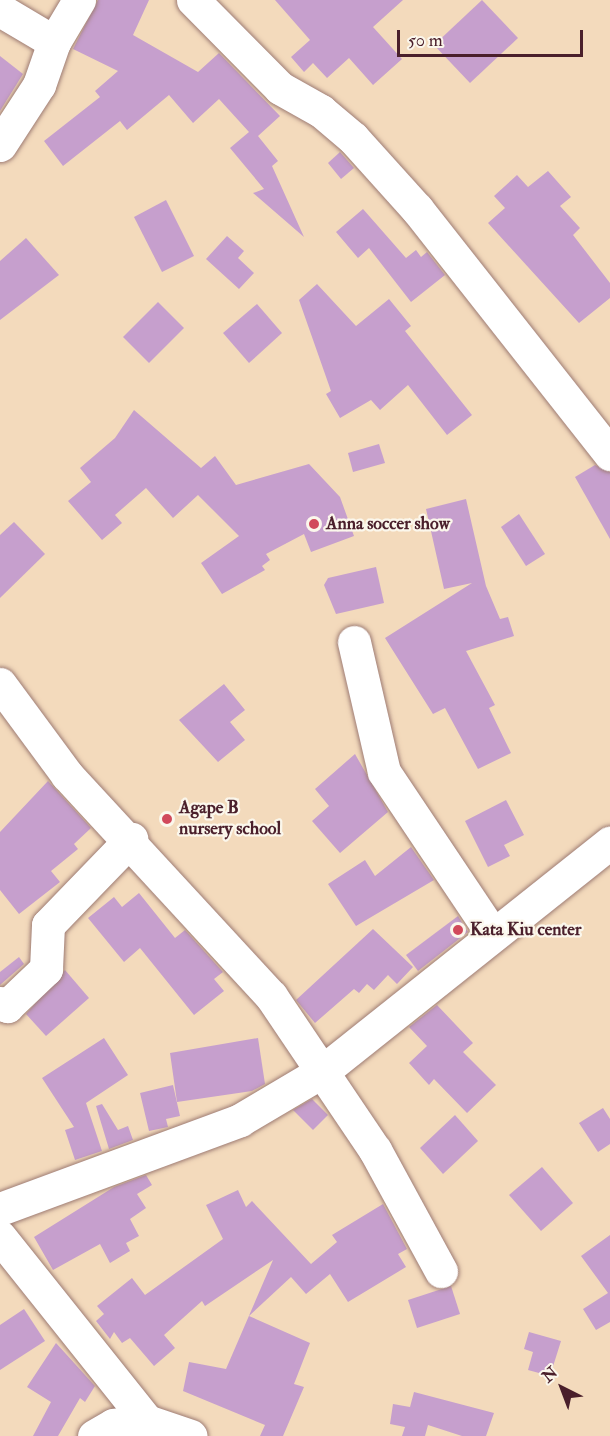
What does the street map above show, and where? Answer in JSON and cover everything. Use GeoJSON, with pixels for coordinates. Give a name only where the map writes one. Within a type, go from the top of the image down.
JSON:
{"type":"FeatureCollection","features":[{"type":"Feature","properties":{"kind":"street"},"geometry":{"type":"LineString","coordinates":[[0,145],[39,85],[54,42],[79,0]]}},
{"type":"Feature","properties":{"kind":"street"},"geometry":{"type":"LineString","coordinates":[[193,0],[273,82],[353,138],[417,209],[610,454]]}},
{"type":"Feature","properties":{"kind":"street"},"geometry":{"type":"LineString","coordinates":[[0,10],[54,42]]}},
{"type":"Feature","properties":{"kind":"street"},"geometry":{"type":"LineString","coordinates":[[354,642],[384,772],[493,935]]}},
{"type":"Feature","properties":{"kind":"street"},"geometry":{"type":"LineString","coordinates":[[0,684],[68,775],[132,839],[271,996],[375,1150],[441,1271]]}},
{"type":"Feature","properties":{"kind":"street"},"geometry":{"type":"LineString","coordinates":[[0,1003],[7,1006],[46,969],[48,925],[132,839]]}},
{"type":"Feature","properties":{"kind":"street"},"geometry":{"type":"LineString","coordinates":[[0,1209],[240,1120],[323,1071],[493,935],[609,847]]}},
{"type":"Feature","properties":{"kind":"street"},"geometry":{"type":"LineString","coordinates":[[0,1237],[147,1421]]}},
{"type":"Feature","properties":{"kind":"street"},"geometry":{"type":"LineString","coordinates":[[94,1436],[113,1425],[147,1421],[191,1436]]}},
{"type":"Feature","properties":{"kind":"building"},"geometry":{"type":"Polygon","coordinates":[[[98,0],[149,0],[133,35],[198,72],[219,53],[280,116],[258,136],[278,161],[272,166],[304,237],[253,193],[264,189],[230,148],[249,132],[219,99],[193,123],[169,95],[127,130],[120,121],[63,166],[44,141],[100,97],[95,91],[118,71],[73,49],[98,0]]]}},
{"type":"Feature","properties":{"kind":"building"},"geometry":{"type":"Polygon","coordinates":[[[275,0],[403,0],[373,27],[402,59],[373,85],[349,58],[327,78],[313,63],[304,72],[291,57],[310,40],[275,0]]]}},
{"type":"Feature","properties":{"kind":"building"},"geometry":{"type":"Polygon","coordinates":[[[482,0],[518,38],[470,83],[434,45],[482,0]]]}},
{"type":"Feature","properties":{"kind":"building"},"geometry":{"type":"Polygon","coordinates":[[[0,56],[23,74],[0,111],[0,56]]]}},
{"type":"Feature","properties":{"kind":"building"},"geometry":{"type":"Polygon","coordinates":[[[340,152],[354,168],[341,179],[328,163],[340,152]]]}},
{"type":"Feature","properties":{"kind":"building"},"geometry":{"type":"Polygon","coordinates":[[[548,171],[571,197],[560,206],[580,228],[573,235],[610,283],[610,298],[579,323],[488,223],[505,208],[494,196],[517,175],[528,187],[548,171]]]}},
{"type":"Feature","properties":{"kind":"building"},"geometry":{"type":"Polygon","coordinates":[[[166,200],[194,256],[162,272],[134,217],[166,200]]]}},
{"type":"Feature","properties":{"kind":"building"},"geometry":{"type":"Polygon","coordinates":[[[363,209],[406,258],[416,250],[421,257],[427,252],[445,275],[411,302],[369,248],[358,258],[336,232],[363,209]]]}},
{"type":"Feature","properties":{"kind":"building"},"geometry":{"type":"Polygon","coordinates":[[[227,236],[244,251],[238,258],[254,273],[239,289],[206,259],[227,236]]]}},
{"type":"Feature","properties":{"kind":"building"},"geometry":{"type":"Polygon","coordinates":[[[26,238],[59,275],[0,320],[0,261],[26,238]]]}},
{"type":"Feature","properties":{"kind":"building"},"geometry":{"type":"Polygon","coordinates":[[[317,284],[356,326],[389,299],[411,326],[405,331],[472,415],[447,435],[408,385],[380,410],[371,400],[340,418],[326,394],[331,391],[299,300],[317,284]]]}},
{"type":"Feature","properties":{"kind":"building"},"geometry":{"type":"Polygon","coordinates":[[[158,302],[184,328],[149,363],[123,337],[158,302]]]}},
{"type":"Feature","properties":{"kind":"building"},"geometry":{"type":"Polygon","coordinates":[[[257,304],[282,333],[249,363],[223,333],[257,304]]]}},
{"type":"Feature","properties":{"kind":"building"},"geometry":{"type":"Polygon","coordinates":[[[134,410],[201,468],[215,456],[236,485],[309,464],[340,497],[354,536],[311,552],[304,534],[266,554],[270,560],[262,566],[265,570],[222,594],[201,563],[239,536],[198,495],[173,518],[146,488],[115,515],[122,523],[102,540],[68,501],[91,482],[80,468],[115,438],[134,410]]]}},
{"type":"Feature","properties":{"kind":"building"},"geometry":{"type":"Polygon","coordinates":[[[379,444],[385,463],[353,472],[348,453],[379,444]]]}},
{"type":"Feature","properties":{"kind":"building"},"geometry":{"type":"Polygon","coordinates":[[[595,465],[610,472],[610,539],[575,477],[595,465]]]}},
{"type":"Feature","properties":{"kind":"building"},"geometry":{"type":"Polygon","coordinates":[[[466,499],[486,586],[500,619],[508,617],[514,636],[466,651],[495,705],[489,708],[511,753],[478,769],[445,708],[433,714],[385,638],[472,583],[444,589],[426,509],[466,499]]]}},
{"type":"Feature","properties":{"kind":"building"},"geometry":{"type":"Polygon","coordinates":[[[519,514],[545,554],[526,566],[501,527],[519,514]]]}},
{"type":"Feature","properties":{"kind":"building"},"geometry":{"type":"Polygon","coordinates":[[[14,522],[45,554],[0,598],[0,535],[14,522]]]}},
{"type":"Feature","properties":{"kind":"building"},"geometry":{"type":"Polygon","coordinates":[[[376,567],[384,603],[336,614],[324,585],[328,578],[376,567]]]}},
{"type":"Feature","properties":{"kind":"building"},"geometry":{"type":"Polygon","coordinates":[[[224,684],[245,710],[230,722],[245,740],[218,762],[179,720],[224,684]]]}},
{"type":"Feature","properties":{"kind":"building"},"geometry":{"type":"Polygon","coordinates":[[[355,754],[388,812],[340,853],[312,821],[329,806],[315,789],[355,754]]]}},
{"type":"Feature","properties":{"kind":"building"},"geometry":{"type":"Polygon","coordinates":[[[48,781],[91,828],[74,844],[78,849],[51,871],[60,882],[19,914],[0,890],[0,832],[48,781]]]}},
{"type":"Feature","properties":{"kind":"building"},"geometry":{"type":"Polygon","coordinates":[[[506,800],[524,835],[504,845],[510,856],[488,867],[465,821],[506,800]]]}},
{"type":"Feature","properties":{"kind":"building"},"geometry":{"type":"Polygon","coordinates":[[[411,847],[434,880],[356,926],[328,884],[365,860],[375,876],[411,847]]]}},
{"type":"Feature","properties":{"kind":"building"},"geometry":{"type":"Polygon","coordinates":[[[139,893],[175,938],[185,930],[223,972],[214,979],[224,991],[194,1015],[140,948],[124,962],[88,918],[114,897],[122,907],[139,893]]]}},
{"type":"Feature","properties":{"kind":"building"},"geometry":{"type":"Polygon","coordinates":[[[458,916],[468,932],[418,971],[406,955],[458,916]]]}},
{"type":"Feature","properties":{"kind":"building"},"geometry":{"type":"Polygon","coordinates":[[[373,929],[413,967],[397,984],[388,975],[374,990],[367,984],[359,993],[354,989],[315,1023],[296,1000],[373,929]]]}},
{"type":"Feature","properties":{"kind":"building"},"geometry":{"type":"Polygon","coordinates":[[[19,957],[24,964],[0,985],[0,972],[19,957]]]}},
{"type":"Feature","properties":{"kind":"building"},"geometry":{"type":"Polygon","coordinates":[[[65,970],[89,998],[46,1036],[26,1014],[65,970]]]}},
{"type":"Feature","properties":{"kind":"building"},"geometry":{"type":"Polygon","coordinates":[[[437,1005],[473,1043],[463,1052],[496,1085],[467,1113],[434,1079],[429,1085],[409,1063],[427,1046],[409,1027],[437,1005]]]}},
{"type":"Feature","properties":{"kind":"building"},"geometry":{"type":"Polygon","coordinates":[[[104,1038],[128,1075],[86,1103],[102,1151],[75,1160],[65,1130],[74,1127],[42,1078],[104,1038]]]}},
{"type":"Feature","properties":{"kind":"building"},"geometry":{"type":"Polygon","coordinates":[[[258,1038],[265,1084],[252,1091],[177,1102],[170,1053],[258,1038]]]}},
{"type":"Feature","properties":{"kind":"building"},"geometry":{"type":"Polygon","coordinates":[[[173,1085],[180,1116],[166,1119],[168,1127],[149,1131],[140,1093],[173,1085]]]}},
{"type":"Feature","properties":{"kind":"building"},"geometry":{"type":"Polygon","coordinates":[[[312,1099],[328,1115],[313,1130],[293,1110],[312,1099]]]}},
{"type":"Feature","properties":{"kind":"building"},"geometry":{"type":"Polygon","coordinates":[[[102,1104],[118,1130],[128,1126],[133,1140],[109,1149],[96,1106],[102,1104]]]}},
{"type":"Feature","properties":{"kind":"building"},"geometry":{"type":"Polygon","coordinates":[[[603,1108],[610,1119],[610,1144],[598,1152],[579,1123],[603,1108]]]}},
{"type":"Feature","properties":{"kind":"building"},"geometry":{"type":"Polygon","coordinates":[[[455,1115],[478,1141],[443,1174],[420,1148],[455,1115]]]}},
{"type":"Feature","properties":{"kind":"building"},"geometry":{"type":"Polygon","coordinates":[[[542,1167],[573,1203],[541,1231],[509,1195],[542,1167]]]}},
{"type":"Feature","properties":{"kind":"building"},"geometry":{"type":"Polygon","coordinates":[[[146,1175],[152,1185],[137,1194],[146,1208],[130,1219],[139,1236],[126,1243],[130,1251],[110,1263],[100,1244],[53,1270],[34,1237],[114,1187],[146,1175]]]}},
{"type":"Feature","properties":{"kind":"building"},"geometry":{"type":"Polygon","coordinates":[[[238,1190],[246,1207],[252,1201],[311,1264],[337,1242],[332,1235],[383,1204],[407,1249],[398,1254],[406,1267],[348,1302],[330,1274],[306,1294],[291,1277],[249,1316],[310,1343],[294,1384],[304,1387],[283,1436],[260,1436],[265,1425],[183,1391],[189,1362],[226,1369],[273,1260],[205,1306],[202,1301],[164,1335],[175,1348],[154,1366],[130,1338],[122,1343],[114,1332],[110,1339],[96,1321],[104,1314],[97,1306],[132,1278],[145,1295],[223,1239],[206,1205],[238,1190]]]}},
{"type":"Feature","properties":{"kind":"building"},"geometry":{"type":"Polygon","coordinates":[[[610,1235],[610,1322],[596,1330],[583,1309],[608,1293],[581,1256],[610,1235]]]}},
{"type":"Feature","properties":{"kind":"building"},"geometry":{"type":"Polygon","coordinates":[[[451,1286],[460,1314],[417,1328],[408,1300],[451,1286]]]}},
{"type":"Feature","properties":{"kind":"building"},"geometry":{"type":"Polygon","coordinates":[[[24,1309],[45,1341],[0,1370],[0,1325],[24,1309]]]}},
{"type":"Feature","properties":{"kind":"building"},"geometry":{"type":"Polygon","coordinates":[[[529,1332],[561,1341],[550,1376],[528,1370],[533,1352],[524,1349],[529,1332]]]}},
{"type":"Feature","properties":{"kind":"building"},"geometry":{"type":"Polygon","coordinates":[[[56,1343],[95,1386],[85,1402],[80,1398],[58,1436],[33,1436],[51,1402],[27,1387],[56,1343]]]}},
{"type":"Feature","properties":{"kind":"building"},"geometry":{"type":"Polygon","coordinates":[[[414,1392],[494,1413],[486,1436],[462,1436],[428,1425],[425,1436],[402,1436],[405,1427],[390,1424],[393,1404],[410,1407],[414,1392]]]}},
{"type":"Feature","properties":{"kind":"place","name":"Anna soccer show"},"geometry":{"type":"Point","coordinates":[314,524]}},
{"type":"Feature","properties":{"kind":"place","name":"Agape B nursery school"},"geometry":{"type":"Point","coordinates":[167,819]}},
{"type":"Feature","properties":{"kind":"place","name":"Kata Kiu center"},"geometry":{"type":"Point","coordinates":[458,930]}}]}
